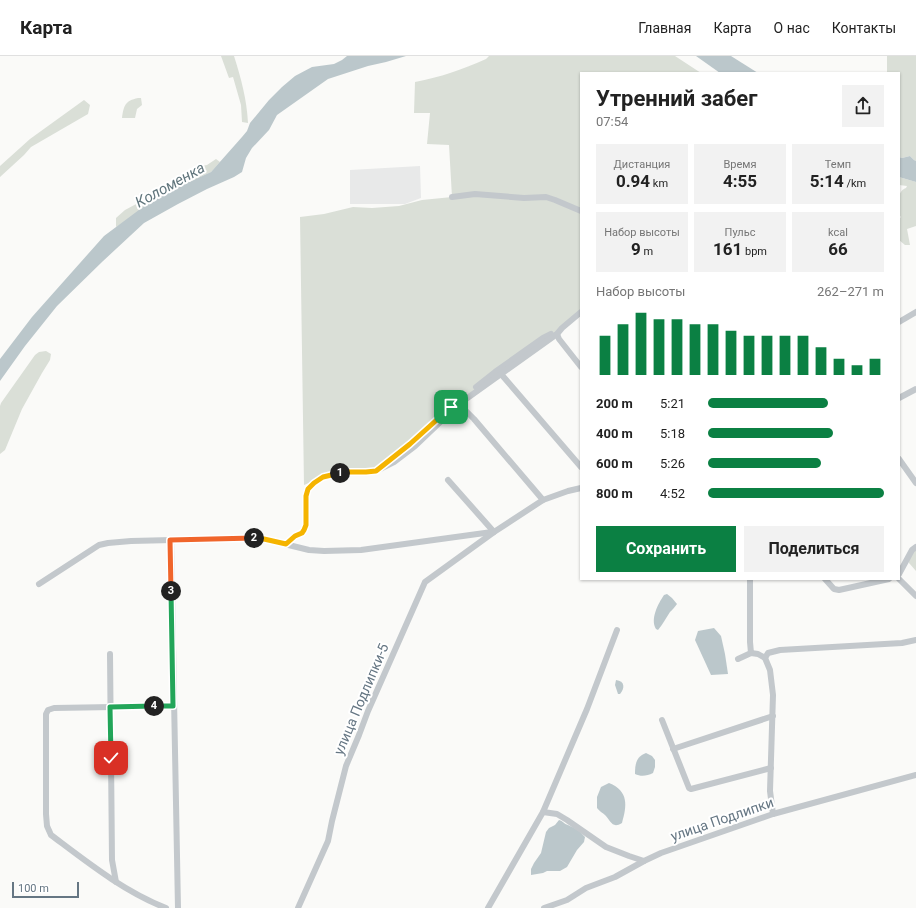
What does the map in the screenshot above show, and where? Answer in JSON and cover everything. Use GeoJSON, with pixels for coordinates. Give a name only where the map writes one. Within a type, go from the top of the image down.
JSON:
{"type":"FeatureCollection","features":[{"type":"Feature","properties":{"kind":"street"},"geometry":{"type":"LineString","coordinates":[[452,197],[475,194],[524,198],[546,197],[580,211]]}},
{"type":"Feature","properties":{"kind":"street"},"geometry":{"type":"LineString","coordinates":[[900,321],[916,312]]}},
{"type":"Feature","properties":{"kind":"street"},"geometry":{"type":"LineString","coordinates":[[286,544],[304,530],[306,525],[306,496],[308,489],[314,483],[323,477],[345,472],[376,471],[394,462],[415,446],[459,404],[559,332],[580,313]]}},
{"type":"Feature","properties":{"kind":"street"},"geometry":{"type":"LineString","coordinates":[[559,332],[559,339],[580,366]]}},
{"type":"Feature","properties":{"kind":"street"},"geometry":{"type":"LineString","coordinates":[[376,471],[410,444],[451,407],[495,372],[543,338],[559,332]]}},
{"type":"Feature","properties":{"kind":"street"},"geometry":{"type":"LineString","coordinates":[[501,374],[580,466]]}},
{"type":"Feature","properties":{"kind":"street"},"geometry":{"type":"LineString","coordinates":[[900,397],[916,389]]}},
{"type":"Feature","properties":{"kind":"street"},"geometry":{"type":"LineString","coordinates":[[459,404],[474,419],[543,500]]}},
{"type":"Feature","properties":{"kind":"street"},"geometry":{"type":"LineString","coordinates":[[900,460],[916,483]]}},
{"type":"Feature","properties":{"kind":"street"},"geometry":{"type":"LineString","coordinates":[[448,480],[494,532]]}},
{"type":"Feature","properties":{"kind":"street","name":"улица Подлипки-5"},"geometry":{"type":"LineString","coordinates":[[298,908],[328,841],[346,766],[368,711],[425,582],[494,532],[543,500],[580,488]]}},
{"type":"Feature","properties":{"kind":"street"},"geometry":{"type":"LineString","coordinates":[[38,584],[98,545],[108,543],[131,541],[255,538],[309,550],[361,550],[494,532]]}},
{"type":"Feature","properties":{"kind":"street"},"geometry":{"type":"LineString","coordinates":[[170,540],[178,908]]}},
{"type":"Feature","properties":{"kind":"street"},"geometry":{"type":"LineString","coordinates":[[900,572],[912,550],[916,547]]}},
{"type":"Feature","properties":{"kind":"street"},"geometry":{"type":"LineString","coordinates":[[750,580],[749,619],[751,654]]}},
{"type":"Feature","properties":{"kind":"street"},"geometry":{"type":"LineString","coordinates":[[826,580],[834,589],[839,590],[884,580]]}},
{"type":"Feature","properties":{"kind":"street"},"geometry":{"type":"LineString","coordinates":[[900,580],[916,596]]}},
{"type":"Feature","properties":{"kind":"street"},"geometry":{"type":"LineString","coordinates":[[488,908],[543,812],[587,709],[617,630]]}},
{"type":"Feature","properties":{"kind":"street"},"geometry":{"type":"LineString","coordinates":[[765,658],[768,653],[780,650],[902,643],[916,640]]}},
{"type":"Feature","properties":{"kind":"street"},"geometry":{"type":"LineString","coordinates":[[110,654],[112,860],[116,882]]}},
{"type":"Feature","properties":{"kind":"street"},"geometry":{"type":"LineString","coordinates":[[738,659],[751,654],[758,654],[765,658],[770,670],[773,695],[770,791],[773,814]]}},
{"type":"Feature","properties":{"kind":"street"},"geometry":{"type":"LineString","coordinates":[[166,908],[139,896],[116,882],[51,835],[47,826],[46,814],[46,714],[48,710],[54,708],[173,706]]}},
{"type":"Feature","properties":{"kind":"street"},"geometry":{"type":"LineString","coordinates":[[673,749],[773,716]]}},
{"type":"Feature","properties":{"kind":"street"},"geometry":{"type":"LineString","coordinates":[[662,720],[689,788],[692,789],[771,768]]}},
{"type":"Feature","properties":{"kind":"street","name":"улица Подлипки"},"geometry":{"type":"LineString","coordinates":[[544,908],[567,900],[586,888],[615,877],[644,860],[661,853],[773,814],[916,775]]}},
{"type":"Feature","properties":{"kind":"street"},"geometry":{"type":"LineString","coordinates":[[543,812],[556,814],[567,820],[606,847],[628,856],[644,860]]}},
{"type":"Feature","properties":{"kind":"shaded area"},"geometry":{"type":"Polygon","coordinates":[[[221,56],[234,56],[243,89],[248,123],[242,122],[241,105],[233,77],[229,78],[221,56]]]}},
{"type":"Feature","properties":{"kind":"shaded area"},"geometry":{"type":"Polygon","coordinates":[[[347,56],[406,56],[328,79],[277,115],[269,130],[252,148],[246,158],[242,172],[144,223],[57,306],[25,346],[0,381],[0,359],[32,317],[104,236],[155,198],[211,172],[247,131],[250,123],[269,100],[295,76],[312,67],[334,64],[347,56]]]}},
{"type":"Feature","properties":{"kind":"shaded area"},"geometry":{"type":"Polygon","coordinates":[[[489,56],[675,56],[699,72],[580,72],[580,313],[459,404],[405,451],[373,470],[323,477],[304,485],[300,217],[324,214],[353,207],[372,208],[399,206],[422,200],[452,197],[449,145],[427,144],[430,113],[414,113],[415,82],[459,70],[486,59],[489,56]]]}},
{"type":"Feature","properties":{"kind":"shaded area"},"geometry":{"type":"Polygon","coordinates":[[[696,56],[731,56],[756,72],[719,72],[696,56]]]}},
{"type":"Feature","properties":{"kind":"shaded area"},"geometry":{"type":"Polygon","coordinates":[[[887,56],[916,56],[916,161],[910,156],[900,157],[900,72],[887,72],[887,56]]]}},
{"type":"Feature","properties":{"kind":"shaded area"},"geometry":{"type":"Polygon","coordinates":[[[141,98],[142,105],[137,109],[135,118],[122,118],[126,104],[141,98]]]}},
{"type":"Feature","properties":{"kind":"shaded area"},"geometry":{"type":"Polygon","coordinates":[[[84,100],[90,105],[88,114],[31,147],[0,177],[0,166],[30,139],[84,100]]]}},
{"type":"Feature","properties":{"kind":"shaded area"},"geometry":{"type":"Polygon","coordinates":[[[910,156],[916,161],[916,182],[900,177],[900,157],[910,156]]]}},
{"type":"Feature","properties":{"kind":"shaded area"},"geometry":{"type":"Polygon","coordinates":[[[216,159],[220,162],[211,172],[187,184],[116,227],[116,218],[125,210],[153,195],[196,168],[207,165],[216,159]]]}},
{"type":"Feature","properties":{"kind":"shaded area"},"geometry":{"type":"Polygon","coordinates":[[[420,166],[421,198],[405,204],[350,204],[350,170],[420,166]]]}},
{"type":"Feature","properties":{"kind":"shaded area"},"geometry":{"type":"Polygon","coordinates":[[[900,177],[916,182],[916,226],[907,229],[910,245],[905,245],[900,241],[900,194],[907,186],[900,185],[900,177]]]}},
{"type":"Feature","properties":{"kind":"shaded area"},"geometry":{"type":"Polygon","coordinates":[[[46,351],[51,354],[50,360],[22,409],[5,450],[0,454],[1,403],[35,355],[39,352],[46,351]]]}},
{"type":"Feature","properties":{"kind":"shaded area"},"geometry":{"type":"Polygon","coordinates":[[[916,547],[916,571],[909,563],[908,557],[916,547]]]}},
{"type":"Feature","properties":{"kind":"shaded area"},"geometry":{"type":"Polygon","coordinates":[[[667,594],[677,604],[658,630],[654,625],[654,616],[664,595],[667,594]]]}},
{"type":"Feature","properties":{"kind":"shaded area"},"geometry":{"type":"Polygon","coordinates":[[[714,628],[721,636],[728,674],[711,675],[695,640],[698,631],[714,628]]]}},
{"type":"Feature","properties":{"kind":"shaded area"},"geometry":{"type":"Polygon","coordinates":[[[616,680],[623,683],[623,689],[620,694],[618,694],[615,685],[616,680]]]}},
{"type":"Feature","properties":{"kind":"shaded area"},"geometry":{"type":"Polygon","coordinates":[[[646,753],[652,756],[655,760],[655,767],[653,773],[640,776],[635,774],[635,767],[638,759],[646,753]]]}},
{"type":"Feature","properties":{"kind":"shaded area"},"geometry":{"type":"Polygon","coordinates":[[[609,783],[616,786],[620,790],[625,800],[624,817],[622,823],[619,825],[612,824],[597,808],[597,797],[601,787],[609,783]]]}},
{"type":"Feature","properties":{"kind":"shaded area"},"geometry":{"type":"Polygon","coordinates":[[[559,820],[581,833],[585,837],[584,842],[577,850],[567,867],[560,871],[547,871],[531,875],[531,869],[541,853],[546,832],[559,820]]]}},
{"type":"Feature","properties":{"kind":"route"},"geometry":{"type":"LineString","coordinates":[[111,758],[110,707],[173,706],[170,540],[255,538],[286,544],[304,530],[306,525],[306,496],[308,489],[314,483],[323,477],[345,472],[376,471],[410,444],[451,407]]}},
{"type":"Feature","properties":{"kind":"water label","name":"Коломенка"},"geometry":{"type":"Point","coordinates":[170,185]}}]}
